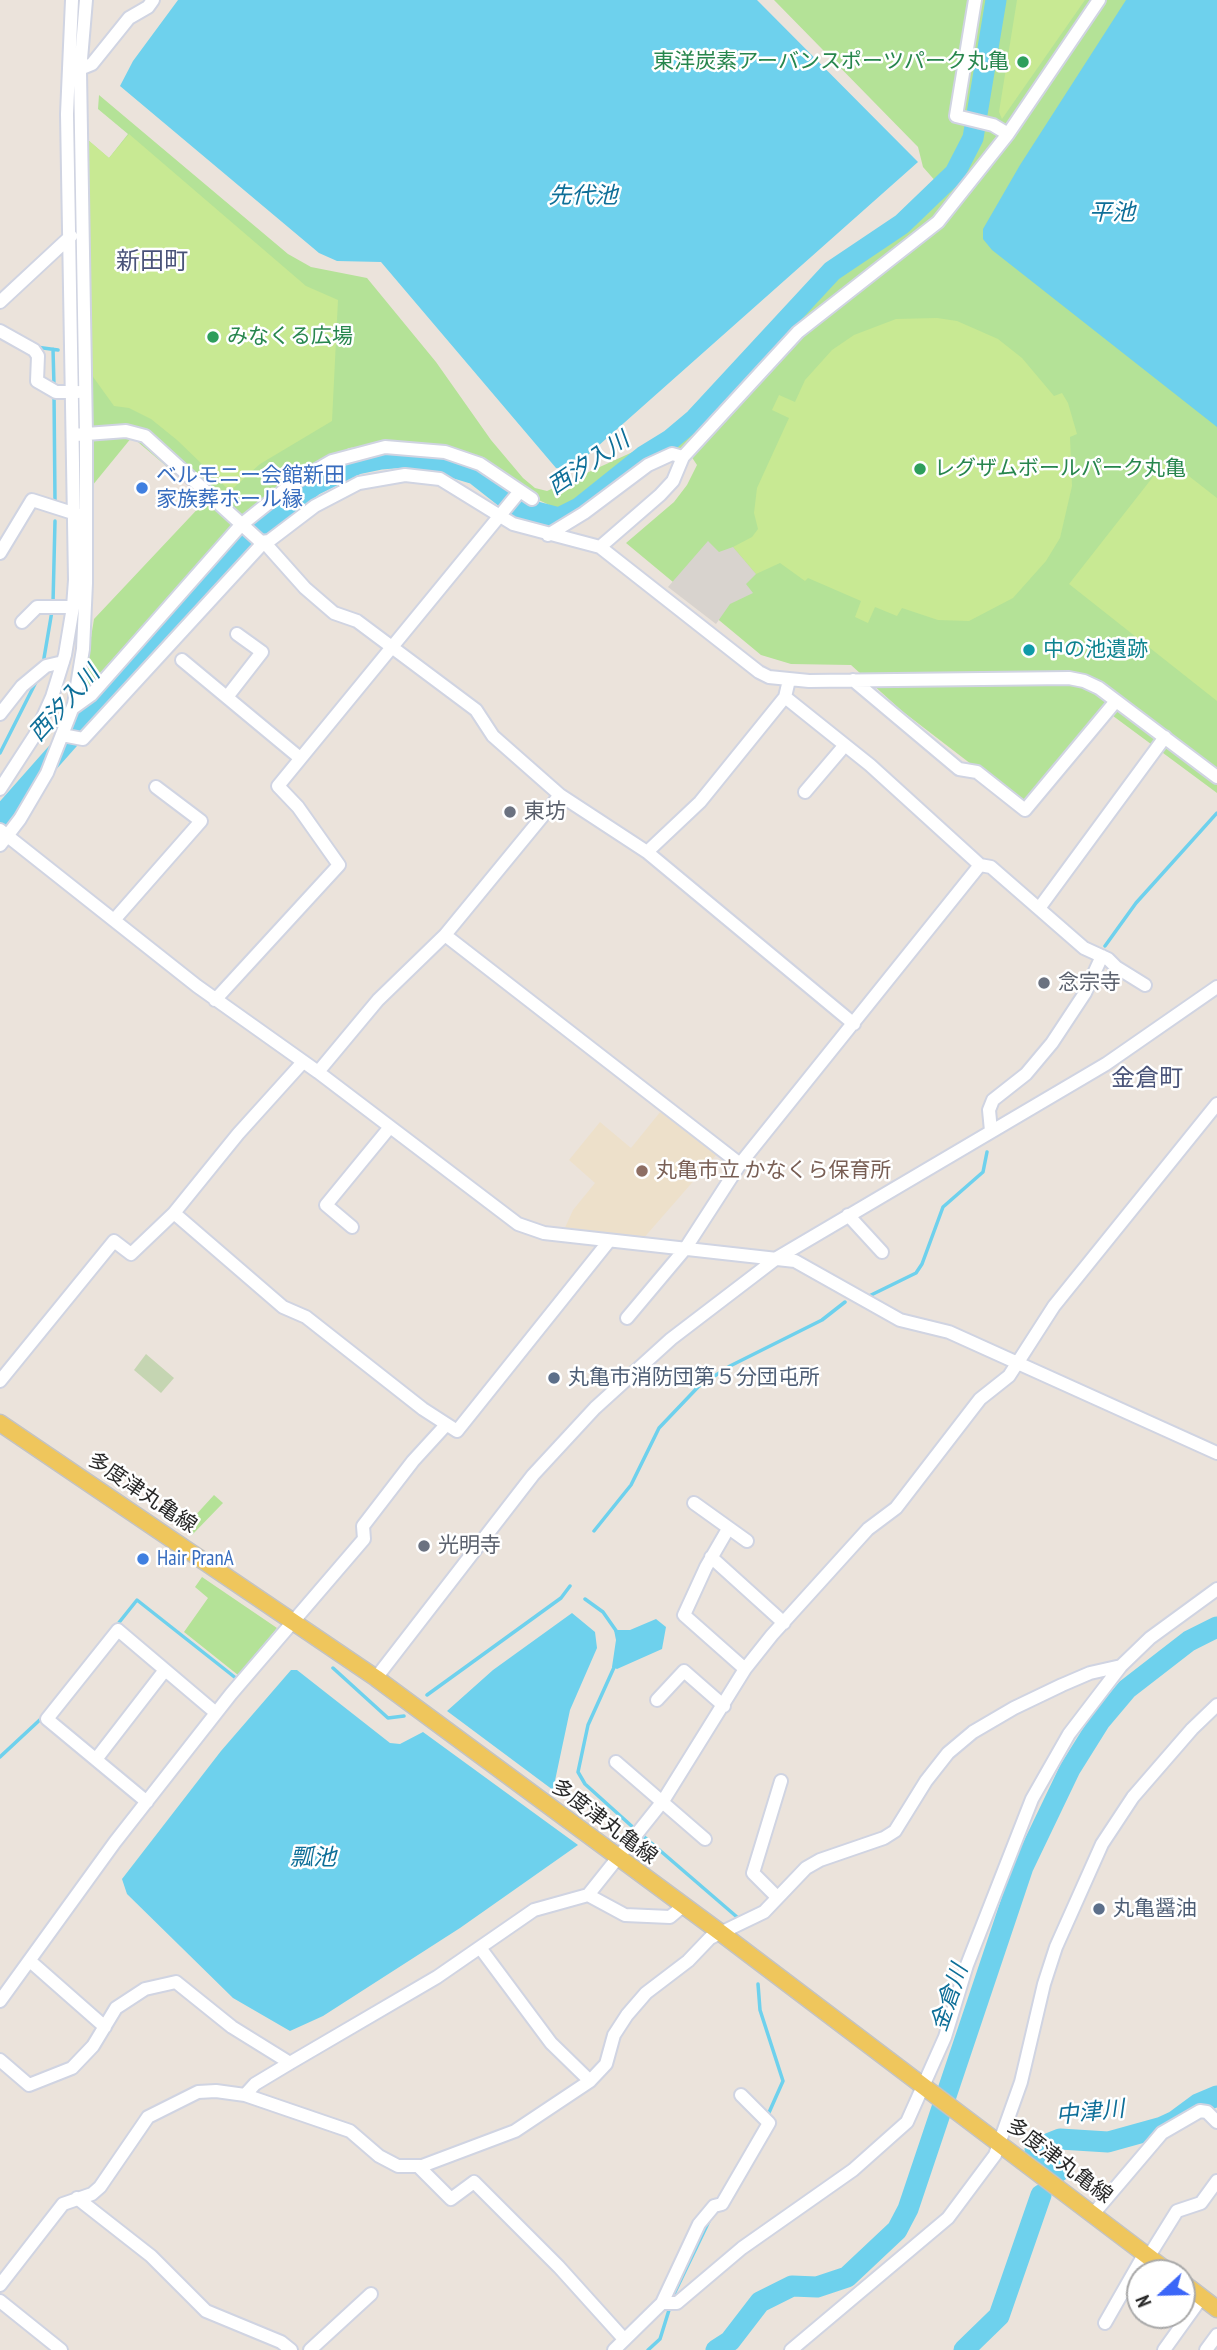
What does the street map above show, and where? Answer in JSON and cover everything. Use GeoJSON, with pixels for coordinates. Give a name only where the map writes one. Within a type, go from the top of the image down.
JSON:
{"type":"FeatureCollection","features":[{"type":"Feature","properties":{"kind":"main road","name":"多度津丸亀線"},"geometry":{"type":"LineString","coordinates":[[0,1423],[294,1619],[376,1678],[721,1933],[1152,2259]]}},
{"type":"Feature","properties":{"kind":"main road"},"geometry":{"type":"LineString","coordinates":[[1196,2292],[1217,2309]]}},
{"type":"Feature","properties":{"kind":"street"},"geometry":{"type":"LineString","coordinates":[[72,0],[82,236],[79,391],[80,515],[85,622],[72,711],[47,773],[3,837],[215,1000],[318,1072],[519,1224],[544,1233],[795,1261],[900,1320],[948,1332],[1217,1453]]}},
{"type":"Feature","properties":{"kind":"street"},"geometry":{"type":"LineString","coordinates":[[79,391],[67,237],[74,71],[86,0]]}},
{"type":"Feature","properties":{"kind":"street"},"geometry":{"type":"LineString","coordinates":[[74,71],[92,64],[129,18],[148,8],[153,0]]}},
{"type":"Feature","properties":{"kind":"street"},"geometry":{"type":"LineString","coordinates":[[975,0],[956,116],[993,125],[1008,134]]}},
{"type":"Feature","properties":{"kind":"street"},"geometry":{"type":"LineString","coordinates":[[600,547],[673,481],[683,457],[798,332],[938,222],[1008,134],[1099,0]]}},
{"type":"Feature","properties":{"kind":"street"},"geometry":{"type":"LineString","coordinates":[[0,302],[67,237],[82,236]]}},
{"type":"Feature","properties":{"kind":"street"},"geometry":{"type":"LineString","coordinates":[[0,331],[34,350],[38,356],[37,382],[53,390],[79,391]]}},
{"type":"Feature","properties":{"kind":"street"},"geometry":{"type":"LineString","coordinates":[[80,435],[126,431],[145,436],[262,542],[305,588],[334,613],[357,621],[476,710],[494,736],[560,795],[647,852],[854,1024]]}},
{"type":"Feature","properties":{"kind":"street"},"geometry":{"type":"LineString","coordinates":[[72,711],[91,695],[241,525],[292,484],[332,460],[384,447],[421,448],[468,459],[532,499]]}},
{"type":"Feature","properties":{"kind":"street"},"geometry":{"type":"LineString","coordinates":[[548,534],[584,513],[648,465],[672,454],[683,457]]}},
{"type":"Feature","properties":{"kind":"street"},"geometry":{"type":"LineString","coordinates":[[62,735],[83,739],[262,542],[342,490],[373,478],[397,475],[440,479],[548,534],[600,547],[759,672],[789,680],[1069,678],[1092,685],[1116,701],[1217,777]]}},
{"type":"Feature","properties":{"kind":"street"},"geometry":{"type":"LineString","coordinates":[[215,1000],[339,865],[298,807],[278,786],[520,491]]}},
{"type":"Feature","properties":{"kind":"street"},"geometry":{"type":"LineString","coordinates":[[0,553],[32,500],[80,515]]}},
{"type":"Feature","properties":{"kind":"street"},"geometry":{"type":"LineString","coordinates":[[0,789],[35,735],[63,662],[73,607],[80,515]]}},
{"type":"Feature","properties":{"kind":"street"},"geometry":{"type":"LineString","coordinates":[[22,622],[37,607],[73,607]]}},
{"type":"Feature","properties":{"kind":"street"},"geometry":{"type":"LineString","coordinates":[[227,697],[262,652],[237,634]]}},
{"type":"Feature","properties":{"kind":"street"},"geometry":{"type":"LineString","coordinates":[[182,660],[300,758]]}},
{"type":"Feature","properties":{"kind":"street"},"geometry":{"type":"LineString","coordinates":[[0,715],[22,686],[46,666],[63,662]]}},
{"type":"Feature","properties":{"kind":"street"},"geometry":{"type":"LineString","coordinates":[[647,852],[700,802],[785,697],[789,680]]}},
{"type":"Feature","properties":{"kind":"street"},"geometry":{"type":"LineString","coordinates":[[853,680],[959,769],[977,772],[1025,810],[1116,701]]}},
{"type":"Feature","properties":{"kind":"street"},"geometry":{"type":"LineString","coordinates":[[785,697],[845,745],[980,865],[991,867],[1084,948],[1102,956],[1145,985]]}},
{"type":"Feature","properties":{"kind":"street"},"geometry":{"type":"LineString","coordinates":[[1040,907],[1165,737]]}},
{"type":"Feature","properties":{"kind":"street"},"geometry":{"type":"LineString","coordinates":[[805,792],[845,745]]}},
{"type":"Feature","properties":{"kind":"street"},"geometry":{"type":"LineString","coordinates":[[114,920],[201,821],[156,787]]}},
{"type":"Feature","properties":{"kind":"street"},"geometry":{"type":"LineString","coordinates":[[318,1072],[378,1000],[445,935],[560,795]]}},
{"type":"Feature","properties":{"kind":"street"},"geometry":{"type":"LineString","coordinates":[[627,1318],[685,1249],[740,1164],[980,865]]}},
{"type":"Feature","properties":{"kind":"street"},"geometry":{"type":"LineString","coordinates":[[445,935],[740,1164]]}},
{"type":"Feature","properties":{"kind":"street"},"geometry":{"type":"LineString","coordinates":[[991,1131],[989,1110],[993,1100],[1026,1074],[1052,1043],[1085,993],[1102,956]]}},
{"type":"Feature","properties":{"kind":"street"},"geometry":{"type":"LineString","coordinates":[[376,1678],[506,1507],[587,1417],[671,1339],[778,1258],[848,1214],[1106,1064],[1217,987]]}},
{"type":"Feature","properties":{"kind":"street"},"geometry":{"type":"LineString","coordinates":[[0,1381],[114,1241],[131,1254],[174,1213],[238,1133],[303,1062]]}},
{"type":"Feature","properties":{"kind":"street"},"geometry":{"type":"LineString","coordinates":[[245,2095],[255,2084],[481,1949],[534,1910],[588,1895],[663,1801],[745,1670],[868,1529],[896,1508],[959,1424],[1017,1364],[1054,1306],[1217,1104]]}},
{"type":"Feature","properties":{"kind":"street"},"geometry":{"type":"LineString","coordinates":[[352,1227],[326,1205],[390,1127]]}},
{"type":"Feature","properties":{"kind":"street"},"geometry":{"type":"LineString","coordinates":[[174,1213],[283,1307],[306,1317],[445,1426],[457,1431],[609,1241]]}},
{"type":"Feature","properties":{"kind":"street"},"geometry":{"type":"LineString","coordinates":[[848,1214],[882,1252]]}},
{"type":"Feature","properties":{"kind":"street"},"geometry":{"type":"LineString","coordinates":[[0,2001],[216,1713],[365,1539],[363,1526],[445,1426]]}},
{"type":"Feature","properties":{"kind":"street"},"geometry":{"type":"LineString","coordinates":[[694,1503],[747,1541]]}},
{"type":"Feature","properties":{"kind":"street"},"geometry":{"type":"LineString","coordinates":[[728,1529],[711,1557],[684,1615],[745,1670]]}},
{"type":"Feature","properties":{"kind":"street"},"geometry":{"type":"LineString","coordinates":[[711,1557],[784,1623]]}},
{"type":"Feature","properties":{"kind":"street"},"geometry":{"type":"LineString","coordinates":[[614,2350],[669,2303],[742,2248],[853,2170],[907,2122],[945,2037],[967,1965],[1032,1799],[1069,1734],[1121,1666],[1150,1638],[1217,1589]]}},
{"type":"Feature","properties":{"kind":"street"},"geometry":{"type":"LineString","coordinates":[[147,1802],[47,1719],[118,1630],[216,1713]]}},
{"type":"Feature","properties":{"kind":"street"},"geometry":{"type":"LineString","coordinates":[[0,2285],[56,2211],[100,2187],[129,2141],[155,2113],[198,2092],[245,2095],[350,2131],[379,2156],[398,2166],[418,2166],[465,2152],[515,2131],[590,2081],[606,2064],[614,2035],[640,2000],[688,1961],[710,1938],[764,1912],[806,1868],[820,1860],[884,1838],[895,1831],[933,1772],[948,1754],[973,1732],[1014,1708],[1072,1681],[1090,1673],[1121,1666]]}},
{"type":"Feature","properties":{"kind":"street"},"geometry":{"type":"LineString","coordinates":[[97,1758],[165,1670]]}},
{"type":"Feature","properties":{"kind":"street"},"geometry":{"type":"LineString","coordinates":[[657,1700],[684,1671],[724,1706]]}},
{"type":"Feature","properties":{"kind":"street"},"geometry":{"type":"LineString","coordinates":[[791,2350],[948,2218],[976,2183],[1000,2143],[1021,2082],[1052,1960],[1102,1844],[1133,1797],[1192,1729],[1217,1706]]}},
{"type":"Feature","properties":{"kind":"street"},"geometry":{"type":"LineString","coordinates":[[616,1762],[705,1839]]}},
{"type":"Feature","properties":{"kind":"street"},"geometry":{"type":"LineString","coordinates":[[777,1897],[752,1873],[781,1780]]}},
{"type":"Feature","properties":{"kind":"street"},"geometry":{"type":"LineString","coordinates":[[588,1895],[625,1915],[670,1917],[683,1906]]}},
{"type":"Feature","properties":{"kind":"street"},"geometry":{"type":"LineString","coordinates":[[481,1949],[551,2043],[590,2081]]}},
{"type":"Feature","properties":{"kind":"street"},"geometry":{"type":"LineString","coordinates":[[30,1961],[105,2027]]}},
{"type":"Feature","properties":{"kind":"street"},"geometry":{"type":"LineString","coordinates":[[0,2060],[29,2085],[72,2068],[93,2046],[116,2008],[145,1989],[176,1982],[232,2027],[290,2063]]}},
{"type":"Feature","properties":{"kind":"street"},"geometry":{"type":"LineString","coordinates":[[669,2303],[699,2224],[718,2205],[764,2118],[741,2095]]}},
{"type":"Feature","properties":{"kind":"street"},"geometry":{"type":"LineString","coordinates":[[1094,2213],[1162,2133],[1200,2111],[1208,2112],[1217,2122]]}},
{"type":"Feature","properties":{"kind":"street"},"geometry":{"type":"LineString","coordinates":[[418,2166],[451,2199],[474,2182],[559,2267],[624,2339]]}},
{"type":"Feature","properties":{"kind":"street"},"geometry":{"type":"LineString","coordinates":[[1105,2323],[1177,2211],[1201,2203],[1217,2181]]}},
{"type":"Feature","properties":{"kind":"street"},"geometry":{"type":"LineString","coordinates":[[77,2198],[151,2256],[206,2312],[281,2342],[291,2350]]}},
{"type":"Feature","properties":{"kind":"street"},"geometry":{"type":"LineString","coordinates":[[310,2350],[371,2294]]}},
{"type":"Feature","properties":{"kind":"street"},"geometry":{"type":"LineString","coordinates":[[1164,2350],[1202,2297]]}},
{"type":"Feature","properties":{"kind":"street"},"geometry":{"type":"LineString","coordinates":[[0,2301],[61,2350]]}},
{"type":"Feature","properties":{"kind":"street"},"geometry":{"type":"LineString","coordinates":[[1206,2350],[1217,2335]]}},
{"type":"Feature","properties":{"kind":"shaded area"},"geometry":{"type":"Polygon","coordinates":[[[708,541],[719,552],[733,547],[756,574],[746,584],[753,593],[730,604],[716,624],[668,587],[708,541]]]}},
{"type":"Feature","properties":{"kind":"shaded area","name":"丸亀市立 かなくら保育所"},"geometry":{"type":"Polygon","coordinates":[[[661,1111],[718,1153],[642,1240],[563,1232],[573,1210],[595,1183],[569,1160],[600,1122],[631,1148],[661,1111]]]}},
{"type":"Feature","properties":{"kind":"green space"},"geometry":{"type":"Polygon","coordinates":[[[774,0],[1217,0],[1217,793],[1105,710],[1023,804],[902,711],[851,665],[791,664],[761,655],[626,543],[674,502],[687,485],[697,465],[691,456],[656,463],[581,520],[526,494],[510,482],[407,443],[349,448],[294,476],[234,524],[82,693],[94,619],[206,500],[132,437],[92,486],[88,140],[109,158],[128,134],[98,109],[99,95],[288,254],[311,267],[367,278],[436,362],[491,440],[523,478],[535,488],[547,491],[692,425],[838,275],[861,258],[938,184],[923,167],[918,147],[774,0]]]}},
{"type":"Feature","properties":{"kind":"green space","name":"東洋炭素アーバンスポーツパーク丸亀"},"geometry":{"type":"Polygon","coordinates":[[[1017,0],[1085,0],[1002,119],[999,112],[1017,0]]]}},
{"type":"Feature","properties":{"kind":"green space","name":"みなくる広場"},"geometry":{"type":"Polygon","coordinates":[[[129,134],[306,286],[338,300],[332,421],[260,464],[230,491],[151,419],[129,408],[114,406],[91,374],[88,140],[109,158],[129,134]]]}},
{"type":"Feature","properties":{"kind":"green space","name":"レグザムボールパーク丸亀"},"geometry":{"type":"Polygon","coordinates":[[[937,318],[957,321],[998,339],[1022,358],[1054,396],[1062,393],[1068,403],[1077,434],[1070,437],[1072,486],[1060,538],[1046,561],[1013,598],[969,621],[938,620],[902,608],[897,616],[875,607],[868,623],[855,617],[861,601],[808,578],[805,581],[780,563],[756,574],[733,547],[752,537],[758,529],[754,513],[757,488],[789,418],[772,410],[779,395],[795,402],[805,380],[832,350],[854,335],[896,319],[937,318]]]}},
{"type":"Feature","properties":{"kind":"green space"},"geometry":{"type":"Polygon","coordinates":[[[1167,459],[1217,498],[1217,701],[1069,584],[1167,459]]]}},
{"type":"Feature","properties":{"kind":"green space"},"geometry":{"type":"Polygon","coordinates":[[[146,1354],[174,1378],[161,1393],[134,1370],[146,1354]]]}},
{"type":"Feature","properties":{"kind":"green space"},"geometry":{"type":"Polygon","coordinates":[[[214,1495],[223,1503],[192,1535],[182,1530],[214,1495]]]}},
{"type":"Feature","properties":{"kind":"green space"},"geometry":{"type":"Polygon","coordinates":[[[202,1577],[277,1628],[238,1675],[184,1632],[208,1598],[195,1587],[202,1577]]]}},
{"type":"Feature","properties":{"kind":"water","name":"先代池"},"geometry":{"type":"Polygon","coordinates":[[[178,0],[757,0],[918,162],[571,470],[556,468],[381,262],[337,261],[319,253],[120,86],[133,61],[178,0]]]}},
{"type":"Feature","properties":{"kind":"water","name":"平池"},"geometry":{"type":"Polygon","coordinates":[[[1126,0],[1217,0],[1217,427],[992,250],[983,239],[983,229],[1020,165],[1126,0]]]}},
{"type":"Feature","properties":{"kind":"water"},"geometry":{"type":"Polygon","coordinates":[[[572,1613],[595,1632],[597,1648],[570,1710],[553,1790],[447,1711],[493,1670],[572,1613]]]}},
{"type":"Feature","properties":{"kind":"water"},"geometry":{"type":"Polygon","coordinates":[[[656,1619],[666,1627],[662,1649],[617,1669],[612,1667],[616,1640],[614,1630],[630,1630],[656,1619]]]}},
{"type":"Feature","properties":{"kind":"water","name":"瓢池"},"geometry":{"type":"Polygon","coordinates":[[[291,1670],[297,1670],[390,1743],[400,1744],[423,1732],[578,1845],[460,1928],[323,2016],[290,2031],[233,1998],[127,1894],[122,1879],[221,1751],[291,1670]]]}},
{"type":"Feature","properties":{"kind":"waterway","name":"西汐入川"},"geometry":{"type":"LineString","coordinates":[[0,817],[248,537],[314,485],[357,464],[405,457],[432,461],[475,474],[517,507],[559,518],[579,508],[644,456],[670,440],[695,419],[832,271],[902,224],[955,173],[973,138],[996,0]]}},
{"type":"Feature","properties":{"kind":"waterway"},"geometry":{"type":"LineString","coordinates":[[36,347],[58,350]]}},
{"type":"Feature","properties":{"kind":"waterway"},"geometry":{"type":"LineString","coordinates":[[53,349],[54,386]]}},
{"type":"Feature","properties":{"kind":"waterway"},"geometry":{"type":"LineString","coordinates":[[54,393],[55,502]]}},
{"type":"Feature","properties":{"kind":"waterway"},"geometry":{"type":"LineString","coordinates":[[53,603],[55,521]]}},
{"type":"Feature","properties":{"kind":"waterway"},"geometry":{"type":"LineString","coordinates":[[44,658],[52,611]]}},
{"type":"Feature","properties":{"kind":"waterway"},"geometry":{"type":"LineString","coordinates":[[0,753],[37,680]]}},
{"type":"Feature","properties":{"kind":"waterway"},"geometry":{"type":"LineString","coordinates":[[1105,946],[1136,903],[1217,813]]}},
{"type":"Feature","properties":{"kind":"waterway"},"geometry":{"type":"LineString","coordinates":[[867,1297],[916,1273],[922,1264],[943,1207],[983,1172],[987,1152]]}},
{"type":"Feature","properties":{"kind":"waterway"},"geometry":{"type":"LineString","coordinates":[[594,1531],[631,1485],[659,1428],[699,1386],[730,1366],[822,1320],[845,1302]]}},
{"type":"Feature","properties":{"kind":"waterway"},"geometry":{"type":"LineString","coordinates":[[427,1695],[561,1598],[570,1586]]}},
{"type":"Feature","properties":{"kind":"waterway"},"geometry":{"type":"LineString","coordinates":[[585,1599],[603,1612],[617,1632]]}},
{"type":"Feature","properties":{"kind":"waterway"},"geometry":{"type":"LineString","coordinates":[[117,1625],[137,1600],[237,1679]]}},
{"type":"Feature","properties":{"kind":"waterway","name":"金倉川"},"geometry":{"type":"LineString","coordinates":[[716,2350],[730,2341],[760,2302],[792,2286],[817,2287],[847,2277],[897,2230],[908,2209],[1023,1867],[1070,1769],[1100,1721],[1127,1689],[1189,1641],[1217,1627]]}},
{"type":"Feature","properties":{"kind":"waterway"},"geometry":{"type":"LineString","coordinates":[[251,1662],[273,1636]]}},
{"type":"Feature","properties":{"kind":"waterway"},"geometry":{"type":"LineString","coordinates":[[616,1663],[588,1725],[578,1772],[585,1784],[636,1830]]}},
{"type":"Feature","properties":{"kind":"waterway"},"geometry":{"type":"LineString","coordinates":[[333,1668],[388,1718],[404,1716]]}},
{"type":"Feature","properties":{"kind":"waterway"},"geometry":{"type":"LineString","coordinates":[[0,1757],[44,1716]]}},
{"type":"Feature","properties":{"kind":"waterway"},"geometry":{"type":"LineString","coordinates":[[642,1835],[737,1917]]}},
{"type":"Feature","properties":{"kind":"waterway"},"geometry":{"type":"LineString","coordinates":[[758,1984],[760,2010],[783,2081],[767,2117]]}},
{"type":"Feature","properties":{"kind":"waterway","name":"中津川"},"geometry":{"type":"LineString","coordinates":[[1058,2172],[1060,2170],[1035,2149],[1060,2139],[1108,2142],[1162,2127],[1198,2104],[1217,2096]]}},
{"type":"Feature","properties":{"kind":"waterway","name":"中津川"},"geometry":{"type":"LineString","coordinates":[[964,2350],[999,2316],[1041,2195]]}},
{"type":"Feature","properties":{"kind":"waterway"},"geometry":{"type":"LineString","coordinates":[[648,2350],[660,2339],[674,2294],[710,2219]]}},
{"type":"Feature","properties":{"kind":"place","name":"東洋炭素アーバンスポーツパーク丸亀"},"geometry":{"type":"Point","coordinates":[1023,62]}},
{"type":"Feature","properties":{"kind":"place","name":"みなくる広場"},"geometry":{"type":"Point","coordinates":[213,337]}},
{"type":"Feature","properties":{"kind":"place","name":"レグザムボールパーク丸亀"},"geometry":{"type":"Point","coordinates":[920,469]}},
{"type":"Feature","properties":{"kind":"place","name":"ベルモニー会館新田 家族葬ホール縁"},"geometry":{"type":"Point","coordinates":[142,488]}},
{"type":"Feature","properties":{"kind":"place","name":"中の池遺跡"},"geometry":{"type":"Point","coordinates":[1029,650]}},
{"type":"Feature","properties":{"kind":"place","name":"東坊"},"geometry":{"type":"Point","coordinates":[510,812]}},
{"type":"Feature","properties":{"kind":"place","name":"念宗寺"},"geometry":{"type":"Point","coordinates":[1044,983]}},
{"type":"Feature","properties":{"kind":"place","name":"丸亀市立 かなくら保育所"},"geometry":{"type":"Point","coordinates":[642,1171]}},
{"type":"Feature","properties":{"kind":"place","name":"丸亀市消防団第５分団屯所"},"geometry":{"type":"Point","coordinates":[554,1378]}},
{"type":"Feature","properties":{"kind":"place","name":"光明寺"},"geometry":{"type":"Point","coordinates":[424,1546]}},
{"type":"Feature","properties":{"kind":"place","name":"Hair PranA"},"geometry":{"type":"Point","coordinates":[143,1559]}},
{"type":"Feature","properties":{"kind":"place","name":"丸亀醤油"},"geometry":{"type":"Point","coordinates":[1099,1909]}},
{"type":"Feature","properties":{"kind":"district","name":"新田町"},"geometry":{"type":"Point","coordinates":[152,262]}},
{"type":"Feature","properties":{"kind":"district","name":"金倉町"},"geometry":{"type":"Point","coordinates":[1147,1079]}}]}
